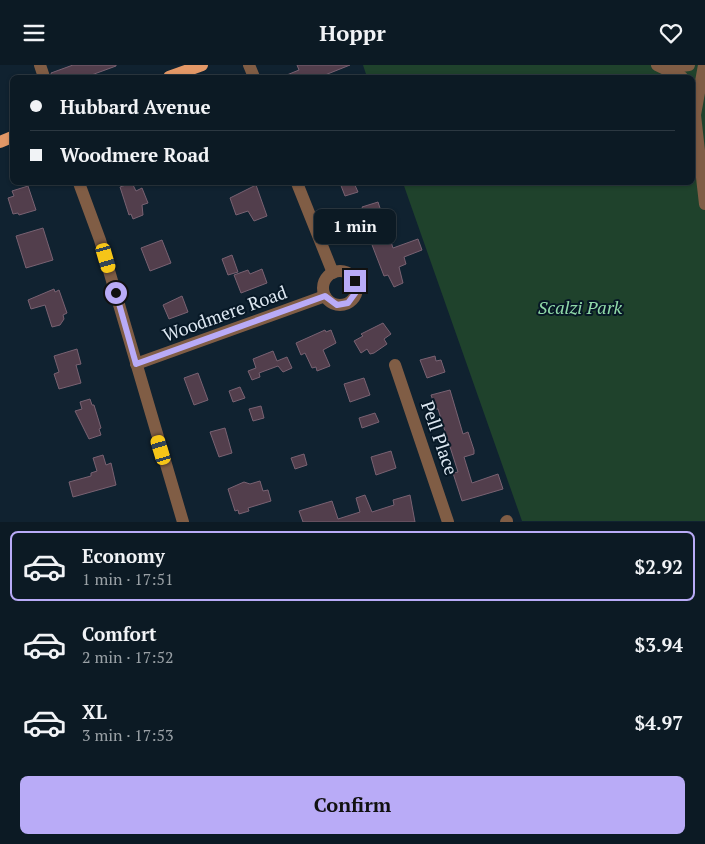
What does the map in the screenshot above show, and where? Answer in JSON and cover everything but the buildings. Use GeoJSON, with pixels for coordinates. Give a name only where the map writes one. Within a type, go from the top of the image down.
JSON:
{"type":"FeatureCollection","features":[{"type":"Feature","properties":{"kind":"main road"},"geometry":{"type":"LineString","coordinates":[[174,75],[202,65]]}},
{"type":"Feature","properties":{"kind":"street"},"geometry":{"type":"LineString","coordinates":[[662,67],[689,65]]}},
{"type":"Feature","properties":{"kind":"street"},"geometry":{"type":"LineString","coordinates":[[695,94],[704,65]]}},
{"type":"Feature","properties":{"kind":"street"},"geometry":{"type":"LineString","coordinates":[[662,67],[678,75]]}},
{"type":"Feature","properties":{"kind":"street"},"geometry":{"type":"LineString","coordinates":[[695,115],[705,204]]}},
{"type":"Feature","properties":{"kind":"street"},"geometry":{"type":"LineString","coordinates":[[80,185],[100,241],[183,521]]}},
{"type":"Feature","properties":{"kind":"street"},"geometry":{"type":"LineString","coordinates":[[298,185],[333,273]]}},
{"type":"Feature","properties":{"kind":"street"},"geometry":{"type":"LineString","coordinates":[[344,272],[351,275],[356,285],[356,292],[351,301],[344,305],[333,304],[325,296],[324,283],[333,273],[344,272]]}},
{"type":"Feature","properties":{"kind":"street","name":"Woodmere Road"},"geometry":{"type":"LineString","coordinates":[[136,364],[325,296]]}},
{"type":"Feature","properties":{"kind":"street","name":"Pell Place"},"geometry":{"type":"LineString","coordinates":[[395,365],[448,521]]}},
{"type":"Feature","properties":{"kind":"green space","name":"Scalzi Park"},"geometry":{"type":"Polygon","coordinates":[[[363,65],[705,65],[705,521],[522,521],[404,185],[695,185],[695,75],[366,75],[363,65]]]}},
{"type":"Feature","properties":{"kind":"route"},"geometry":{"type":"LineString","coordinates":[[116,293],[136,364],[325,296],[333,304],[344,305],[353,299],[355,295],[355,281]]}}]}
